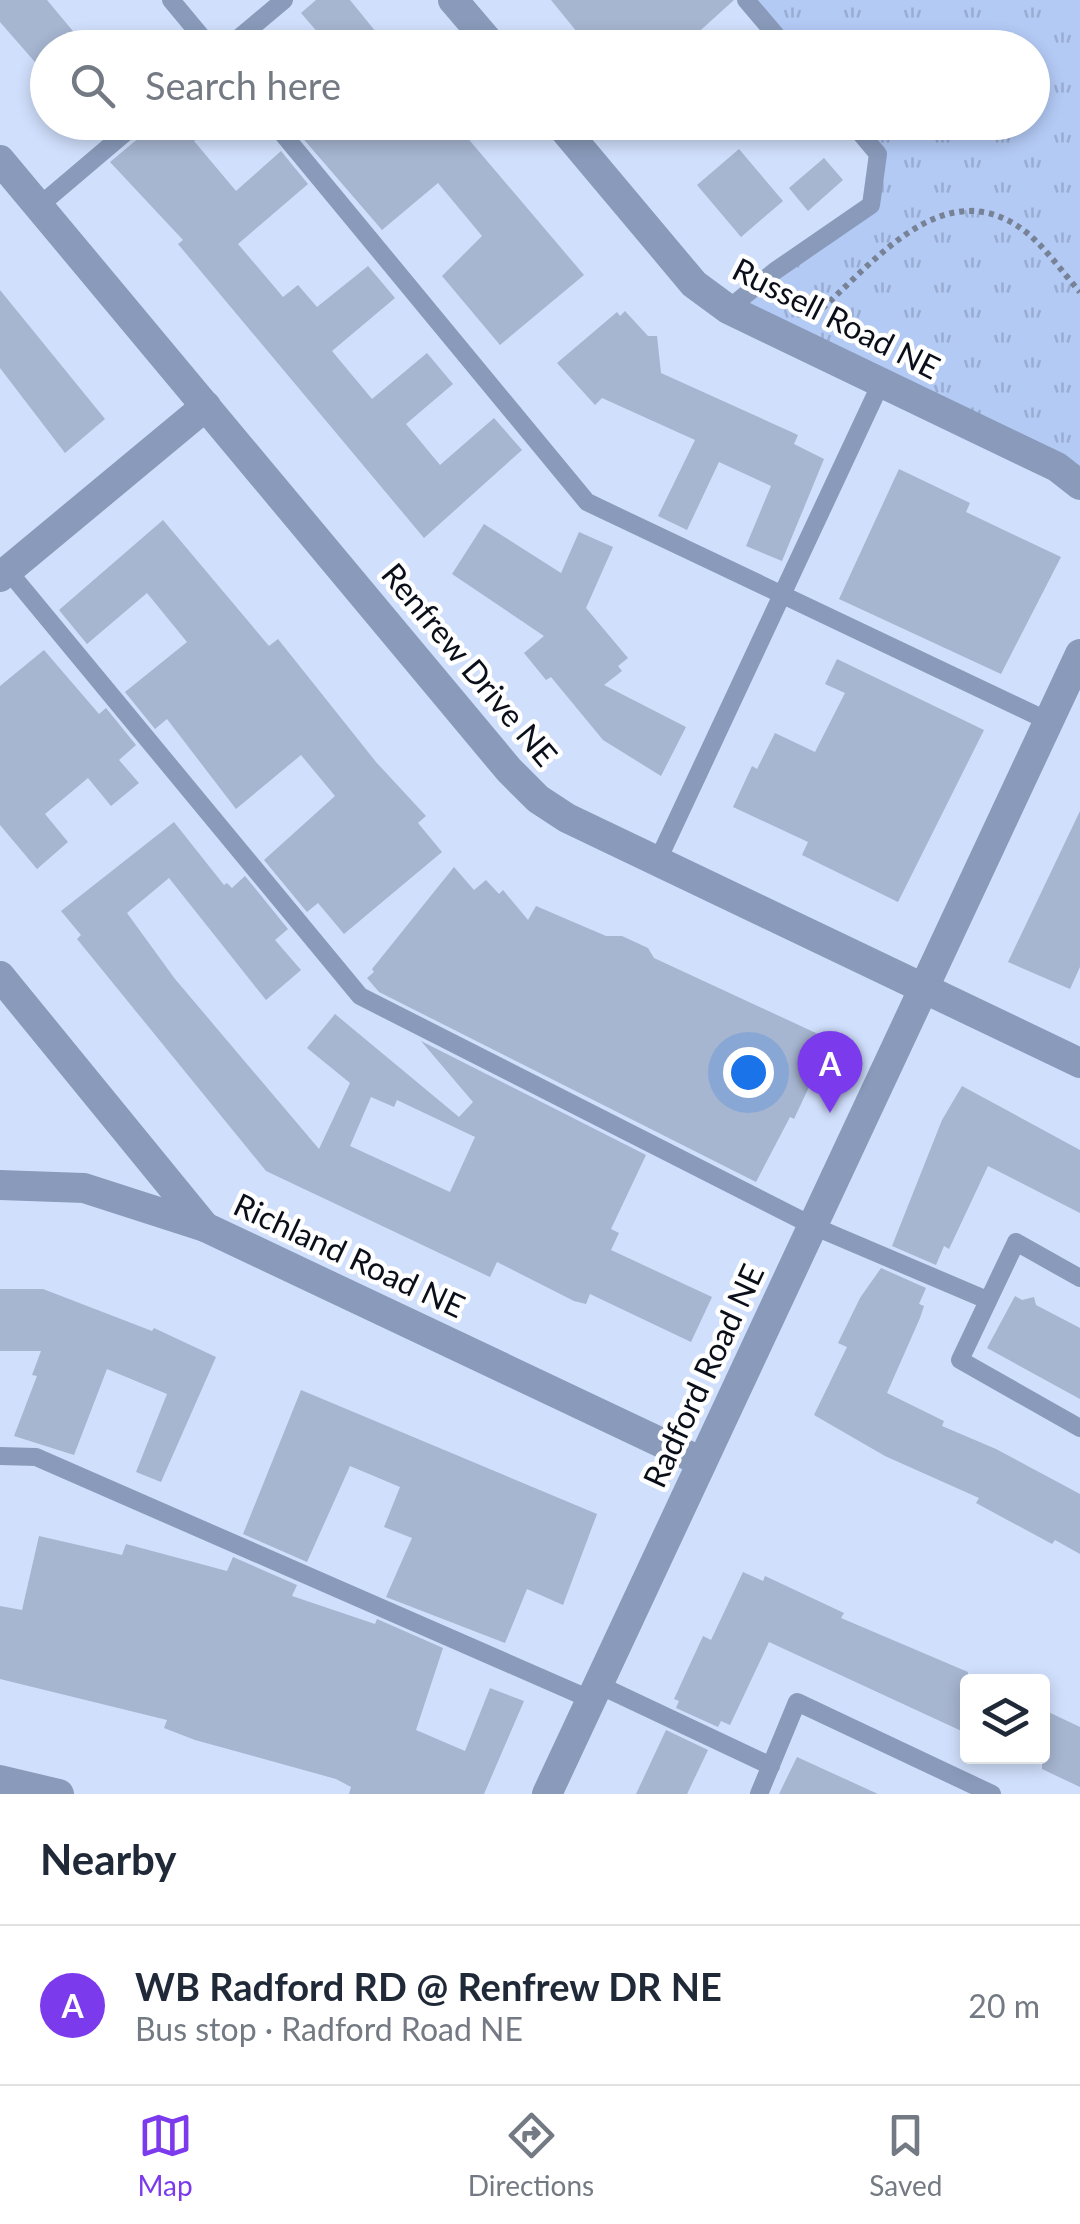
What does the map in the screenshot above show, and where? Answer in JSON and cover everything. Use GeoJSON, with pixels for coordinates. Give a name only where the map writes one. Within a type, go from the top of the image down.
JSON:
{"type":"FeatureCollection","features":[{"type":"Feature","properties":{"kind":"street"},"geometry":{"type":"LineString","coordinates":[[453,0],[479,30]]}},
{"type":"Feature","properties":{"kind":"street","name":"Russell Road NE"},"geometry":{"type":"LineString","coordinates":[[573,140],[694,284],[728,309],[1057,467],[1080,485]]}},
{"type":"Feature","properties":{"kind":"street","name":"Renfrew Drive NE"},"geometry":{"type":"LineString","coordinates":[[0,160],[509,770],[538,799],[567,818],[1080,1062]]}},
{"type":"Feature","properties":{"kind":"street"},"geometry":{"type":"LineString","coordinates":[[3,569],[206,406]]}},
{"type":"Feature","properties":{"kind":"street"},"geometry":{"type":"LineString","coordinates":[[924,988],[1080,654]]}},
{"type":"Feature","properties":{"kind":"street","name":"Richland Road NE"},"geometry":{"type":"LineString","coordinates":[[0,976],[205,1227],[702,1462]]}},
{"type":"Feature","properties":{"kind":"street","name":"Radford Road NE"},"geometry":{"type":"LineString","coordinates":[[547,1794],[924,988]]}},
{"type":"Feature","properties":{"kind":"street"},"geometry":{"type":"LineString","coordinates":[[0,1185],[84,1188],[205,1227]]}},
{"type":"Feature","properties":{"kind":"street"},"geometry":{"type":"LineString","coordinates":[[0,1780],[59,1794]]}},
{"type":"Feature","properties":{"kind":"lane"},"geometry":{"type":"LineString","coordinates":[[171,0],[196,30]]}},
{"type":"Feature","properties":{"kind":"lane"},"geometry":{"type":"LineString","coordinates":[[248,30],[284,0]]}},
{"type":"Feature","properties":{"kind":"lane"},"geometry":{"type":"LineString","coordinates":[[746,0],[772,30]]}},
{"type":"Feature","properties":{"kind":"lane"},"geometry":{"type":"LineString","coordinates":[[38,206],[117,140]]}},
{"type":"Feature","properties":{"kind":"lane"},"geometry":{"type":"LineString","coordinates":[[288,140],[587,502],[1048,721]]}},
{"type":"Feature","properties":{"kind":"lane"},"geometry":{"type":"LineString","coordinates":[[728,309],[775,271],[872,205],[878,154],[866,140]]}},
{"type":"Feature","properties":{"kind":"lane"},"geometry":{"type":"LineString","coordinates":[[658,860],[881,383]]}},
{"type":"Feature","properties":{"kind":"lane"},"geometry":{"type":"LineString","coordinates":[[3,569],[360,996],[813,1226],[987,1300]]}},
{"type":"Feature","properties":{"kind":"lane"},"geometry":{"type":"LineString","coordinates":[[1080,1278],[1016,1242],[960,1360],[1080,1428]]}},
{"type":"Feature","properties":{"kind":"lane"},"geometry":{"type":"LineString","coordinates":[[0,1456],[36,1456],[771,1766]]}},
{"type":"Feature","properties":{"kind":"lane"},"geometry":{"type":"LineString","coordinates":[[759,1794],[797,1702],[992,1794]]}},
{"type":"Feature","properties":{"kind":"path"},"geometry":{"type":"LineString","coordinates":[[788,338],[922,222],[960,208],[990,212],[1024,230],[1080,292]]}},
{"type":"Feature","properties":{"kind":"green space"},"geometry":{"type":"Polygon","coordinates":[[[746,0],[1080,0],[1080,485],[728,309],[871,205],[878,154],[866,140],[1050,140],[1050,30],[772,30],[746,0]]]}},
{"type":"Feature","properties":{"kind":"building"},"geometry":{"type":"Polygon","coordinates":[[[0,0],[47,0],[72,30],[30,30],[30,56],[0,22],[0,0]]]}},
{"type":"Feature","properties":{"kind":"building"},"geometry":{"type":"Polygon","coordinates":[[[316,0],[350,0],[374,30],[316,30],[301,13],[316,0]]]}},
{"type":"Feature","properties":{"kind":"building"},"geometry":{"type":"Polygon","coordinates":[[[551,0],[734,0],[701,30],[575,30],[551,0]]]}},
{"type":"Feature","properties":{"kind":"building"},"geometry":{"type":"Polygon","coordinates":[[[136,140],[195,140],[236,191],[281,151],[308,184],[238,244],[283,297],[298,285],[317,307],[368,266],[395,298],[332,351],[372,399],[427,353],[453,384],[406,424],[440,465],[494,418],[522,450],[424,538],[178,244],[183,240],[110,162],[136,140]]]}},
{"type":"Feature","properties":{"kind":"building"},"geometry":{"type":"Polygon","coordinates":[[[304,140],[469,140],[584,275],[500,345],[442,276],[482,236],[438,183],[382,230],[304,140]]]}},
{"type":"Feature","properties":{"kind":"building"},"geometry":{"type":"Polygon","coordinates":[[[739,149],[783,201],[741,237],[697,185],[739,149]]]}},
{"type":"Feature","properties":{"kind":"building"},"geometry":{"type":"Polygon","coordinates":[[[824,158],[843,180],[808,211],[789,188],[824,158]]]}},
{"type":"Feature","properties":{"kind":"building"},"geometry":{"type":"Polygon","coordinates":[[[0,290],[105,419],[65,453],[0,368],[0,290]]]}},
{"type":"Feature","properties":{"kind":"building"},"geometry":{"type":"Polygon","coordinates":[[[625,311],[648,336],[657,336],[661,373],[798,435],[794,444],[824,459],[782,561],[746,546],[771,486],[719,462],[687,530],[658,516],[695,440],[602,398],[595,405],[557,363],[617,312],[620,316],[625,311]]]}},
{"type":"Feature","properties":{"kind":"building"},"geometry":{"type":"Polygon","coordinates":[[[899,469],[970,503],[966,512],[1061,557],[1001,674],[839,599],[899,469]]]}},
{"type":"Feature","properties":{"kind":"building"},"geometry":{"type":"Polygon","coordinates":[[[163,520],[269,646],[278,639],[376,762],[426,816],[418,823],[442,852],[344,934],[318,903],[307,912],[264,860],[335,796],[301,755],[236,809],[167,719],[155,729],[125,692],[187,642],[147,593],[87,644],[59,610],[163,520]]]}},
{"type":"Feature","properties":{"kind":"building"},"geometry":{"type":"Polygon","coordinates":[[[484,524],[561,573],[579,532],[613,547],[586,608],[628,658],[618,666],[622,671],[604,685],[686,727],[661,776],[603,740],[551,677],[546,680],[524,653],[544,636],[452,574],[484,524]]]}},
{"type":"Feature","properties":{"kind":"building"},"geometry":{"type":"Polygon","coordinates":[[[44,650],[99,714],[106,708],[136,745],[119,760],[139,783],[111,806],[88,778],[45,814],[68,842],[37,869],[0,825],[0,686],[44,650]]]}},
{"type":"Feature","properties":{"kind":"building"},"geometry":{"type":"Polygon","coordinates":[[[837,659],[984,730],[898,902],[802,855],[808,842],[733,807],[752,766],[757,769],[775,733],[815,752],[845,693],[825,684],[837,659]]]}},
{"type":"Feature","properties":{"kind":"building"},"geometry":{"type":"Polygon","coordinates":[[[1080,811],[1080,967],[1070,989],[1008,962],[1080,811]]]}},
{"type":"Feature","properties":{"kind":"building"},"geometry":{"type":"Polygon","coordinates":[[[174,822],[224,885],[232,888],[245,876],[288,929],[275,940],[301,970],[266,1000],[169,878],[127,913],[175,979],[319,1149],[350,1083],[307,1048],[335,1014],[459,1117],[473,1102],[421,1041],[646,1155],[611,1229],[619,1233],[611,1250],[712,1297],[691,1342],[590,1294],[586,1304],[574,1301],[497,1262],[490,1277],[266,1171],[77,939],[81,935],[61,911],[174,822]],[[371,1097],[350,1146],[450,1192],[475,1137],[397,1100],[394,1107],[371,1097]]]}},
{"type":"Feature","properties":{"kind":"building"},"geometry":{"type":"Polygon","coordinates":[[[454,867],[474,890],[486,880],[499,894],[503,890],[528,920],[536,906],[606,936],[622,936],[648,948],[654,958],[831,1040],[794,1119],[790,1117],[756,1182],[379,992],[367,978],[374,972],[372,969],[454,867]]]}},
{"type":"Feature","properties":{"kind":"building"},"geometry":{"type":"Polygon","coordinates":[[[962,1086],[1080,1150],[1080,1213],[988,1166],[949,1249],[944,1246],[936,1265],[892,1246],[942,1120],[962,1086]]]}},
{"type":"Feature","properties":{"kind":"building"},"geometry":{"type":"Polygon","coordinates":[[[881,1268],[926,1288],[919,1304],[924,1306],[920,1318],[887,1393],[944,1421],[942,1426],[996,1449],[1080,1494],[1080,1554],[1055,1540],[1052,1544],[976,1503],[979,1498],[885,1456],[814,1415],[847,1347],[838,1343],[860,1298],[881,1268]]]}},
{"type":"Feature","properties":{"kind":"building"},"geometry":{"type":"Polygon","coordinates":[[[0,1289],[43,1289],[152,1331],[154,1328],[216,1357],[161,1482],[136,1472],[167,1394],[107,1369],[74,1455],[14,1436],[37,1376],[32,1375],[41,1351],[0,1351],[0,1289]]]}},
{"type":"Feature","properties":{"kind":"building"},"geometry":{"type":"Polygon","coordinates":[[[1015,1296],[1022,1300],[1034,1297],[1036,1305],[1080,1328],[1080,1399],[987,1348],[1015,1296]]]}},
{"type":"Feature","properties":{"kind":"building"},"geometry":{"type":"Polygon","coordinates":[[[301,1390],[597,1514],[563,1605],[527,1589],[505,1643],[386,1597],[412,1538],[384,1527],[400,1487],[350,1466],[307,1562],[243,1534],[301,1390]]]}},
{"type":"Feature","properties":{"kind":"building"},"geometry":{"type":"Polygon","coordinates":[[[39,1536],[122,1555],[126,1544],[227,1571],[233,1557],[297,1585],[292,1596],[375,1624],[377,1619],[443,1648],[416,1730],[465,1751],[490,1688],[524,1701],[484,1794],[349,1794],[351,1787],[336,1779],[195,1740],[164,1728],[167,1720],[0,1679],[0,1606],[22,1610],[39,1536]]]}},
{"type":"Feature","properties":{"kind":"building"},"geometry":{"type":"Polygon","coordinates":[[[743,1572],[763,1581],[765,1576],[844,1613],[841,1618],[968,1672],[960,1674],[960,1730],[769,1642],[730,1725],[721,1721],[718,1727],[676,1708],[679,1701],[674,1699],[703,1636],[711,1640],[743,1572]]]}},
{"type":"Feature","properties":{"kind":"building"},"geometry":{"type":"Polygon","coordinates":[[[1050,1713],[1080,1727],[1080,1787],[1042,1769],[1042,1764],[1050,1764],[1050,1713]]]}},
{"type":"Feature","properties":{"kind":"building"},"geometry":{"type":"Polygon","coordinates":[[[666,1730],[708,1750],[687,1794],[636,1794],[666,1730]]]}},
{"type":"Feature","properties":{"kind":"building"},"geometry":{"type":"Polygon","coordinates":[[[797,1757],[878,1794],[779,1794],[797,1757]]]}},
{"type":"Feature","properties":{"kind":"place","name":"WB Radford RD @ Renfrew DR NE"},"geometry":{"type":"Point","coordinates":[830,1113]}}]}
